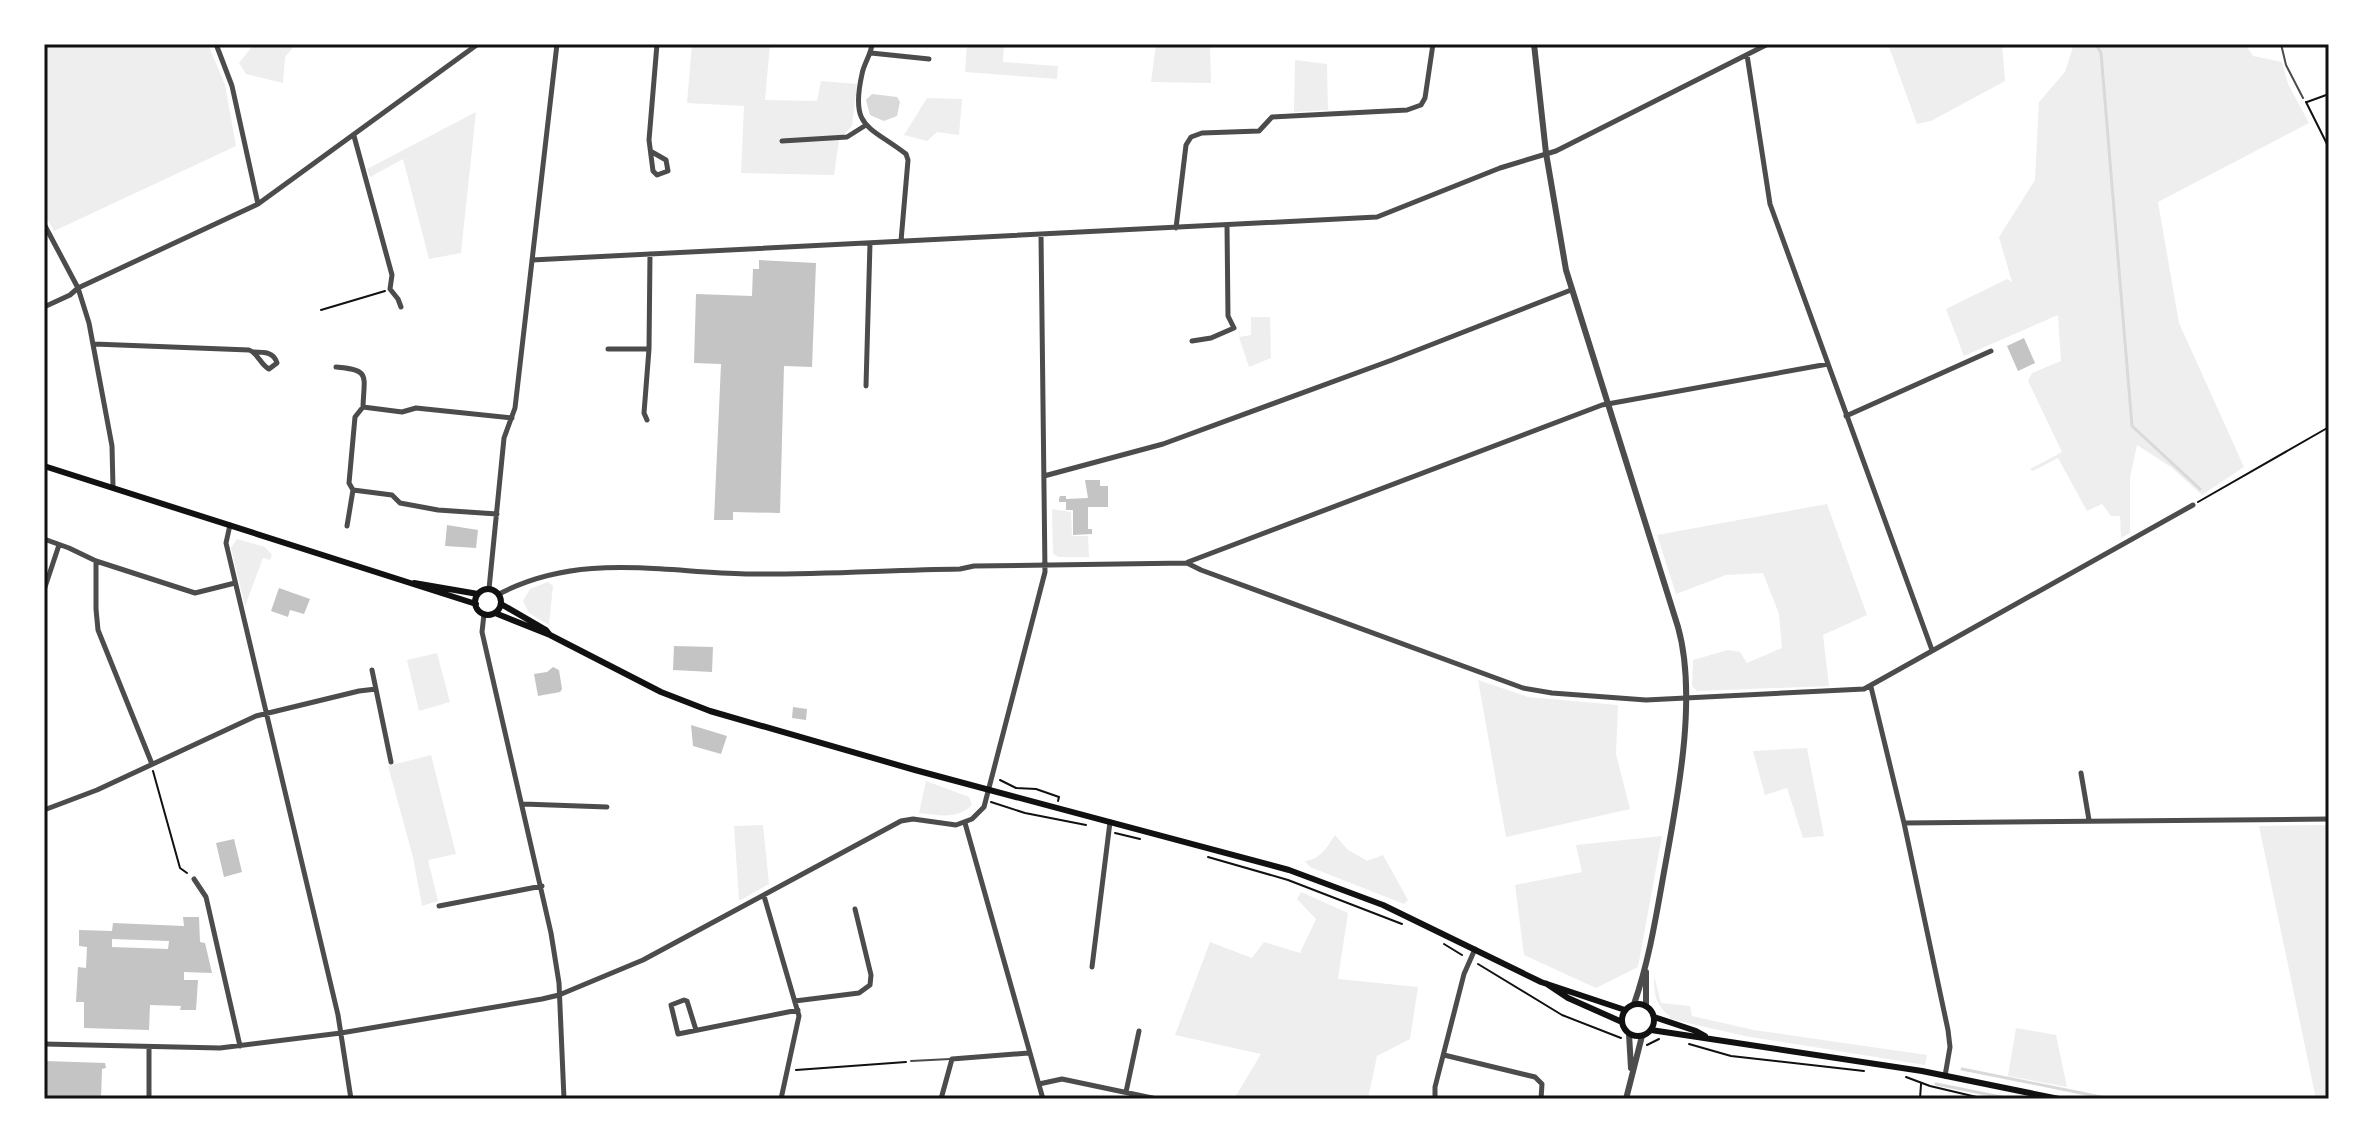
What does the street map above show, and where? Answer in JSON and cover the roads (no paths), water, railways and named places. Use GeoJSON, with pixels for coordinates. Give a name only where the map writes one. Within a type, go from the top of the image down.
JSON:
{"type":"FeatureCollection","features":[{"type":"Feature","properties":{"kind":"main road"},"geometry":{"type":"LineString","coordinates":[[44,466],[476,604],[484,614],[495,613],[550,635],[661,692],[710,711],[1318,880],[1383,905],[1547,984],[1568,998],[1622,1022],[1629,1034],[1642,1036],[1651,1030],[1705,1036],[1945,1076],[2059,1099]]}},
{"type":"Feature","properties":{"kind":"main road"},"geometry":{"type":"LineString","coordinates":[[414,583],[478,594],[489,589],[499,594],[501,604],[495,613]]}},
{"type":"Feature","properties":{"kind":"main road"},"geometry":{"type":"LineString","coordinates":[[476,604],[478,594]]}},
{"type":"Feature","properties":{"kind":"main road"},"geometry":{"type":"LineString","coordinates":[[501,604],[550,635]]}},
{"type":"Feature","properties":{"kind":"main road"},"geometry":{"type":"LineString","coordinates":[[1547,984],[1625,1010]]}},
{"type":"Feature","properties":{"kind":"main road"},"geometry":{"type":"LineString","coordinates":[[1622,1022],[1625,1010],[1634,1004],[1646,1006],[1654,1017],[1705,1036]]}},
{"type":"Feature","properties":{"kind":"main road"},"geometry":{"type":"LineString","coordinates":[[1651,1030],[1654,1017]]}},
{"type":"Feature","properties":{"kind":"street"},"geometry":{"type":"LineString","coordinates":[[216,44],[232,86],[258,204]]}},
{"type":"Feature","properties":{"kind":"street"},"geometry":{"type":"LineString","coordinates":[[44,307],[258,204],[478,44]]}},
{"type":"Feature","properties":{"kind":"street"},"geometry":{"type":"LineString","coordinates":[[489,589],[504,438],[512,418],[557,44]]}},
{"type":"Feature","properties":{"kind":"street"},"geometry":{"type":"LineString","coordinates":[[652,152],[666,160],[668,171],[657,175],[653,171],[649,140],[657,44]]}},
{"type":"Feature","properties":{"kind":"street"},"geometry":{"type":"LineString","coordinates":[[872,44],[862,71],[858,111],[866,125],[906,154],[908,160],[901,241]]}},
{"type":"Feature","properties":{"kind":"street"},"geometry":{"type":"LineString","coordinates":[[1176,228],[1186,145],[1191,137],[1202,133],[1259,131],[1272,117],[1407,110],[1421,105],[1425,98],[1433,44]]}},
{"type":"Feature","properties":{"kind":"street"},"geometry":{"type":"LineString","coordinates":[[1534,44],[1546,153],[1571,290],[1682,643],[1684,698],[1681,773],[1646,972],[1646,1006]]}},
{"type":"Feature","properties":{"kind":"street"},"geometry":{"type":"LineString","coordinates":[[532,260],[1382,216],[1487,173],[1556,151],[1768,44]]}},
{"type":"Feature","properties":{"kind":"street"},"geometry":{"type":"LineString","coordinates":[[871,53],[929,59]]}},
{"type":"Feature","properties":{"kind":"street"},"geometry":{"type":"LineString","coordinates":[[1747,55],[1770,204],[1932,650]]}},
{"type":"Feature","properties":{"kind":"street"},"geometry":{"type":"LineString","coordinates":[[782,141],[847,137],[866,125]]}},
{"type":"Feature","properties":{"kind":"street"},"geometry":{"type":"LineString","coordinates":[[354,136],[392,275],[390,289],[401,307]]}},
{"type":"Feature","properties":{"kind":"street"},"geometry":{"type":"LineString","coordinates":[[44,224],[78,288],[94,344],[112,446],[113,487]]}},
{"type":"Feature","properties":{"kind":"street"},"geometry":{"type":"LineString","coordinates":[[1192,341],[1211,338],[1234,328],[1228,316],[1227,225]]}},
{"type":"Feature","properties":{"kind":"street"},"geometry":{"type":"LineString","coordinates":[[44,1044],[199,1049],[240,1046],[341,1033],[559,995],[643,960],[901,821],[965,823],[979,814],[989,790],[1045,564],[1041,235]]}},
{"type":"Feature","properties":{"kind":"street"},"geometry":{"type":"LineString","coordinates":[[866,386],[870,243]]}},
{"type":"Feature","properties":{"kind":"street"},"geometry":{"type":"LineString","coordinates":[[647,420],[644,413],[649,349],[650,254]]}},
{"type":"Feature","properties":{"kind":"street"},"geometry":{"type":"LineString","coordinates":[[1044,476],[1163,444],[1571,290]]}},
{"type":"Feature","properties":{"kind":"street"},"geometry":{"type":"LineString","coordinates":[[94,344],[254,352]]}},
{"type":"Feature","properties":{"kind":"street"},"geometry":{"type":"LineString","coordinates":[[608,349],[649,349]]}},
{"type":"Feature","properties":{"kind":"street"},"geometry":{"type":"LineString","coordinates":[[1846,416],[1991,351]]}},
{"type":"Feature","properties":{"kind":"street"},"geometry":{"type":"LineString","coordinates":[[499,594],[571,569],[627,567],[787,574],[1045,564],[1187,563],[1609,404],[1828,364]]}},
{"type":"Feature","properties":{"kind":"street"},"geometry":{"type":"LineString","coordinates":[[336,367],[357,369],[364,377],[363,407],[355,417],[349,483],[353,490],[347,526]]}},
{"type":"Feature","properties":{"kind":"street"},"geometry":{"type":"LineString","coordinates":[[363,407],[402,412],[416,408],[512,418]]}},
{"type":"Feature","properties":{"kind":"street"},"geometry":{"type":"LineString","coordinates":[[353,490],[392,495],[400,503],[438,510],[497,514]]}},
{"type":"Feature","properties":{"kind":"street"},"geometry":{"type":"LineString","coordinates":[[1187,563],[1523,688],[1615,700],[1684,698],[1871,687],[2193,505]]}},
{"type":"Feature","properties":{"kind":"street"},"geometry":{"type":"LineString","coordinates":[[230,525],[226,543],[341,1033],[351,1099]]}},
{"type":"Feature","properties":{"kind":"street"},"geometry":{"type":"LineString","coordinates":[[44,539],[96,561],[195,593],[235,583]]}},
{"type":"Feature","properties":{"kind":"street"},"geometry":{"type":"LineString","coordinates":[[44,590],[59,545]]}},
{"type":"Feature","properties":{"kind":"street"},"geometry":{"type":"LineString","coordinates":[[96,561],[98,630],[152,764]]}},
{"type":"Feature","properties":{"kind":"street"},"geometry":{"type":"LineString","coordinates":[[484,614],[482,632],[542,886],[559,995],[564,1099]]}},
{"type":"Feature","properties":{"kind":"street"},"geometry":{"type":"LineString","coordinates":[[372,670],[391,762]]}},
{"type":"Feature","properties":{"kind":"street"},"geometry":{"type":"LineString","coordinates":[[1871,687],[1904,823],[1948,1030],[1950,1047],[1945,1076]]}},
{"type":"Feature","properties":{"kind":"street"},"geometry":{"type":"LineString","coordinates":[[44,810],[268,713],[376,689]]}},
{"type":"Feature","properties":{"kind":"street"},"geometry":{"type":"LineString","coordinates":[[2081,773],[2089,820]]}},
{"type":"Feature","properties":{"kind":"street"},"geometry":{"type":"LineString","coordinates":[[523,804],[607,807]]}},
{"type":"Feature","properties":{"kind":"street"},"geometry":{"type":"LineString","coordinates":[[1904,823],[2329,819]]}},
{"type":"Feature","properties":{"kind":"street"},"geometry":{"type":"LineString","coordinates":[[1092,967],[1110,822]]}},
{"type":"Feature","properties":{"kind":"street"},"geometry":{"type":"LineString","coordinates":[[965,823],[1043,1099]]}},
{"type":"Feature","properties":{"kind":"street"},"geometry":{"type":"LineString","coordinates":[[194,879],[206,897],[240,1046]]}},
{"type":"Feature","properties":{"kind":"street"},"geometry":{"type":"LineString","coordinates":[[439,906],[542,886]]}},
{"type":"Feature","properties":{"kind":"street"},"geometry":{"type":"LineString","coordinates":[[764,896],[799,1016],[781,1099]]}},
{"type":"Feature","properties":{"kind":"street"},"geometry":{"type":"LineString","coordinates":[[795,1001],[859,993],[870,985],[871,975],[855,909]]}},
{"type":"Feature","properties":{"kind":"street"},"geometry":{"type":"LineString","coordinates":[[1435,1099],[1435,1087],[1464,974],[1475,949]]}},
{"type":"Feature","properties":{"kind":"street"},"geometry":{"type":"LineString","coordinates":[[1634,1004],[1646,972]]}},
{"type":"Feature","properties":{"kind":"street"},"geometry":{"type":"LineString","coordinates":[[696,1030],[687,1001],[671,1005],[678,1034],[798,1010]]}},
{"type":"Feature","properties":{"kind":"street"},"geometry":{"type":"LineString","coordinates":[[1126,1092],[1139,1031]]}},
{"type":"Feature","properties":{"kind":"street"},"geometry":{"type":"LineString","coordinates":[[1629,1034],[1635,1046]]}},
{"type":"Feature","properties":{"kind":"street"},"geometry":{"type":"LineString","coordinates":[[1626,1099],[1635,1046],[1642,1036]]}},
{"type":"Feature","properties":{"kind":"street"},"geometry":{"type":"LineString","coordinates":[[149,1048],[149,1099]]}},
{"type":"Feature","properties":{"kind":"street"},"geometry":{"type":"LineString","coordinates":[[941,1099],[952,1059],[1029,1053]]}},
{"type":"Feature","properties":{"kind":"street"},"geometry":{"type":"LineString","coordinates":[[1444,1055],[1535,1077],[1542,1084],[1541,1099]]}},
{"type":"Feature","properties":{"kind":"street"},"geometry":{"type":"LineString","coordinates":[[1039,1084],[1062,1079],[1157,1099]]}},
{"type":"Feature","properties":{"kind":"lane"},"geometry":{"type":"LineString","coordinates":[[2281,44],[2286,65],[2303,98]]}},
{"type":"Feature","properties":{"kind":"lane"},"geometry":{"type":"LineString","coordinates":[[911,1061],[952,1059]]}},
{"type":"Feature","properties":{"kind":"waterway"},"geometry":{"type":"LineString","coordinates":[[2096,44],[2101,53],[2132,426],[2200,489]]}},
{"type":"Feature","properties":{"kind":"waterway"},"geometry":{"type":"LineString","coordinates":[[1962,1069],[2111,1099]]}},
{"type":"Feature","properties":{"kind":"waterway"},"geometry":{"type":"LineString","coordinates":[[1936,1084],[2011,1099]]}}]}
